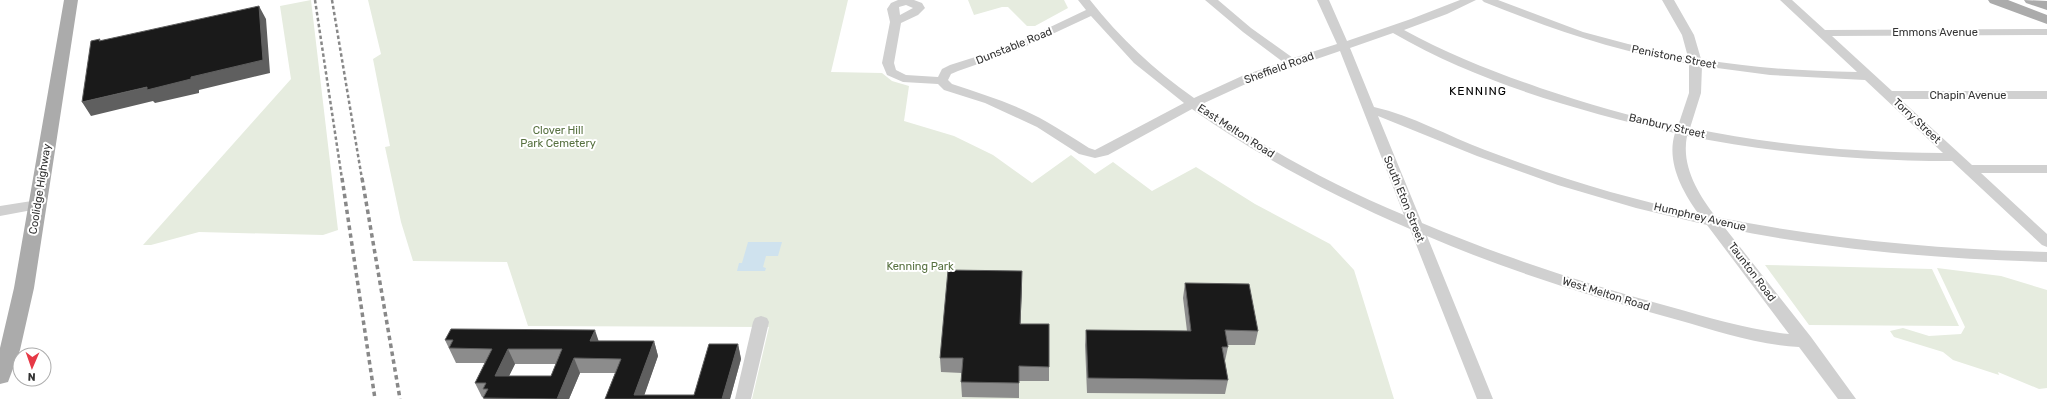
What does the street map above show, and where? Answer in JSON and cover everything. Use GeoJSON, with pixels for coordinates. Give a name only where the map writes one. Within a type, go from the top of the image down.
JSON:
{"type":"FeatureCollection","features":[{"type":"Feature","properties":{"kind":"main road","name":"Coolidge Highway"},"geometry":{"type":"LineString","coordinates":[[0,376],[10,350],[24,288],[71,0]]}},
{"type":"Feature","properties":{"kind":"main road"},"geometry":{"type":"LineString","coordinates":[[1995,0],[2046,16]]}},
{"type":"Feature","properties":{"kind":"main road"},"geometry":{"type":"LineString","coordinates":[[2031,0],[2046,16]]}},
{"type":"Feature","properties":{"kind":"street","name":"East Melton Road"},"geometry":{"type":"LineString","coordinates":[[1084,0],[1092,11],[1139,60],[1192,103],[1284,162],[1349,196],[1414,225]]}},
{"type":"Feature","properties":{"kind":"street"},"geometry":{"type":"LineString","coordinates":[[1212,0],[1247,30],[1292,63]]}},
{"type":"Feature","properties":{"kind":"street","name":"South Eton Street"},"geometry":{"type":"LineString","coordinates":[[1323,0],[1343,45],[1485,399]]}},
{"type":"Feature","properties":{"kind":"street","name":"Sheffield Road"},"geometry":{"type":"LineString","coordinates":[[943,82],[948,87],[989,100],[1024,115],[1056,132],[1084,151],[1096,154],[1103,152],[1192,103],[1246,79],[1394,29],[1470,0]]}},
{"type":"Feature","properties":{"kind":"street","name":"Penistone Street"},"geometry":{"type":"LineString","coordinates":[[1488,0],[1531,18],[1590,38],[1650,53],[1695,62],[1773,72],[1818,76],[1868,76]]}},
{"type":"Feature","properties":{"kind":"street","name":"Taunton Road"},"geometry":{"type":"LineString","coordinates":[[1668,0],[1686,31],[1695,62],[1696,89],[1690,113],[1679,144],[1683,172],[1698,202],[1848,399]]}},
{"type":"Feature","properties":{"kind":"street","name":"Torry Street"},"geometry":{"type":"LineString","coordinates":[[1786,0],[2047,242]]}},
{"type":"Feature","properties":{"kind":"street","name":"Dunstable Road"},"geometry":{"type":"LineString","coordinates":[[943,82],[946,72],[954,68],[1014,48],[1092,11]]}},
{"type":"Feature","properties":{"kind":"street"},"geometry":{"type":"LineString","coordinates":[[896,22],[888,63],[891,72],[903,78],[943,82]]}},
{"type":"Feature","properties":{"kind":"street","name":"Banbury Street"},"geometry":{"type":"LineString","coordinates":[[1394,29],[1453,58],[1522,86],[1595,109],[1683,131],[1775,146],[1828,152],[1884,156],[1956,157]]}},
{"type":"Feature","properties":{"kind":"street","name":"Emmons Avenue"},"geometry":{"type":"LineString","coordinates":[[1822,33],[2047,32]]}},
{"type":"Feature","properties":{"kind":"street","name":"Chapin Avenue"},"geometry":{"type":"LineString","coordinates":[[1889,95],[2047,95]]}},
{"type":"Feature","properties":{"kind":"street","name":"Humphrey Avenue"},"geometry":{"type":"LineString","coordinates":[[1368,109],[1388,114],[1448,141],[1546,176],[1629,201],[1713,221],[1808,239],[1889,249],[1969,255],[2047,257]]}},
{"type":"Feature","properties":{"kind":"street"},"geometry":{"type":"LineString","coordinates":[[1969,169],[2047,169]]}},
{"type":"Feature","properties":{"kind":"street"},"geometry":{"type":"LineString","coordinates":[[0,211],[38,205]]}},
{"type":"Feature","properties":{"kind":"street","name":"West Melton Road"},"geometry":{"type":"LineString","coordinates":[[1414,225],[1538,273],[1624,300],[1748,332],[1791,341],[1805,341]]}},
{"type":"Feature","properties":{"kind":"street"},"geometry":{"type":"LineString","coordinates":[[743,399],[761,322]]}},
{"type":"Feature","properties":{"kind":"green space"},"geometry":{"type":"Polygon","coordinates":[[[311,0],[338,230],[323,235],[199,232],[151,245],[143,245],[291,79],[280,6],[311,0]]]}},
{"type":"Feature","properties":{"kind":"green space"},"geometry":{"type":"Polygon","coordinates":[[[368,0],[848,0],[831,72],[882,73],[892,81],[909,86],[904,121],[954,136],[993,155],[1032,183],[1071,155],[1095,174],[1113,162],[1152,191],[1196,167],[1255,204],[1330,244],[1354,270],[1394,399],[752,399],[769,327],[528,326],[507,262],[413,261],[401,222],[385,147],[390,146],[373,59],[381,54],[368,0]]]}},
{"type":"Feature","properties":{"kind":"green space"},"geometry":{"type":"Polygon","coordinates":[[[968,0],[1064,0],[1068,8],[1035,26],[1027,26],[1008,7],[1002,7],[974,15],[968,0]]]}},
{"type":"Feature","properties":{"kind":"green space"},"geometry":{"type":"Polygon","coordinates":[[[1765,265],[1932,269],[1959,326],[1809,325],[1765,265]]]}},
{"type":"Feature","properties":{"kind":"green space"},"geometry":{"type":"Polygon","coordinates":[[[1937,268],[2001,276],[2047,290],[2047,388],[2039,389],[1998,372],[1999,375],[1953,360],[1943,352],[1894,337],[1890,331],[1903,328],[1929,336],[1961,334],[1965,327],[1937,268]]]}},
{"type":"Feature","properties":{"kind":"water"},"geometry":{"type":"Polygon","coordinates":[[[748,242],[782,242],[778,256],[766,256],[763,267],[766,268],[765,271],[737,271],[739,263],[742,263],[748,242]]]}},
{"type":"Feature","properties":{"kind":"building"},"geometry":{"type":"Polygon","coordinates":[[[259,6],[263,60],[191,77],[191,79],[147,90],[147,87],[82,102],[91,41],[100,39],[99,41],[259,6]]]}},
{"type":"Feature","properties":{"kind":"building"},"geometry":{"type":"Polygon","coordinates":[[[948,270],[1022,271],[1020,324],[1049,324],[1049,367],[1019,366],[1019,383],[961,382],[963,358],[940,358],[948,270]]]}},
{"type":"Feature","properties":{"kind":"building"},"geometry":{"type":"Polygon","coordinates":[[[1185,283],[1249,284],[1258,331],[1225,330],[1228,347],[1222,347],[1228,380],[1088,378],[1086,330],[1191,331],[1185,283]]]}},
{"type":"Feature","properties":{"kind":"building"},"geometry":{"type":"Polygon","coordinates":[[[451,329],[595,330],[590,341],[654,341],[634,395],[694,395],[709,344],[738,344],[722,399],[605,399],[621,359],[574,358],[557,399],[483,398],[488,389],[483,389],[486,383],[475,383],[492,349],[449,348],[453,340],[445,340],[451,329]],[[508,349],[495,376],[551,376],[562,349],[508,349]]]}},
{"type":"Feature","properties":{"kind":"railway"},"geometry":{"type":"LineString","coordinates":[[315,0],[342,179]]}},
{"type":"Feature","properties":{"kind":"railway"},"geometry":{"type":"LineString","coordinates":[[332,0],[362,179]]}},
{"type":"Feature","properties":{"kind":"railway"},"geometry":{"type":"LineString","coordinates":[[342,178],[375,399]]}},
{"type":"Feature","properties":{"kind":"railway"},"geometry":{"type":"LineString","coordinates":[[362,178],[400,399]]}},
{"type":"Feature","properties":{"kind":"district","name":"KENNING"},"geometry":{"type":"Point","coordinates":[1478,91]}},
{"type":"Feature","properties":{"kind":"park label","name":"Clover Hill Park Cemetery"},"geometry":{"type":"Point","coordinates":[558,136]}},
{"type":"Feature","properties":{"kind":"park label","name":"Kenning Park"},"geometry":{"type":"Point","coordinates":[920,266]}}]}
